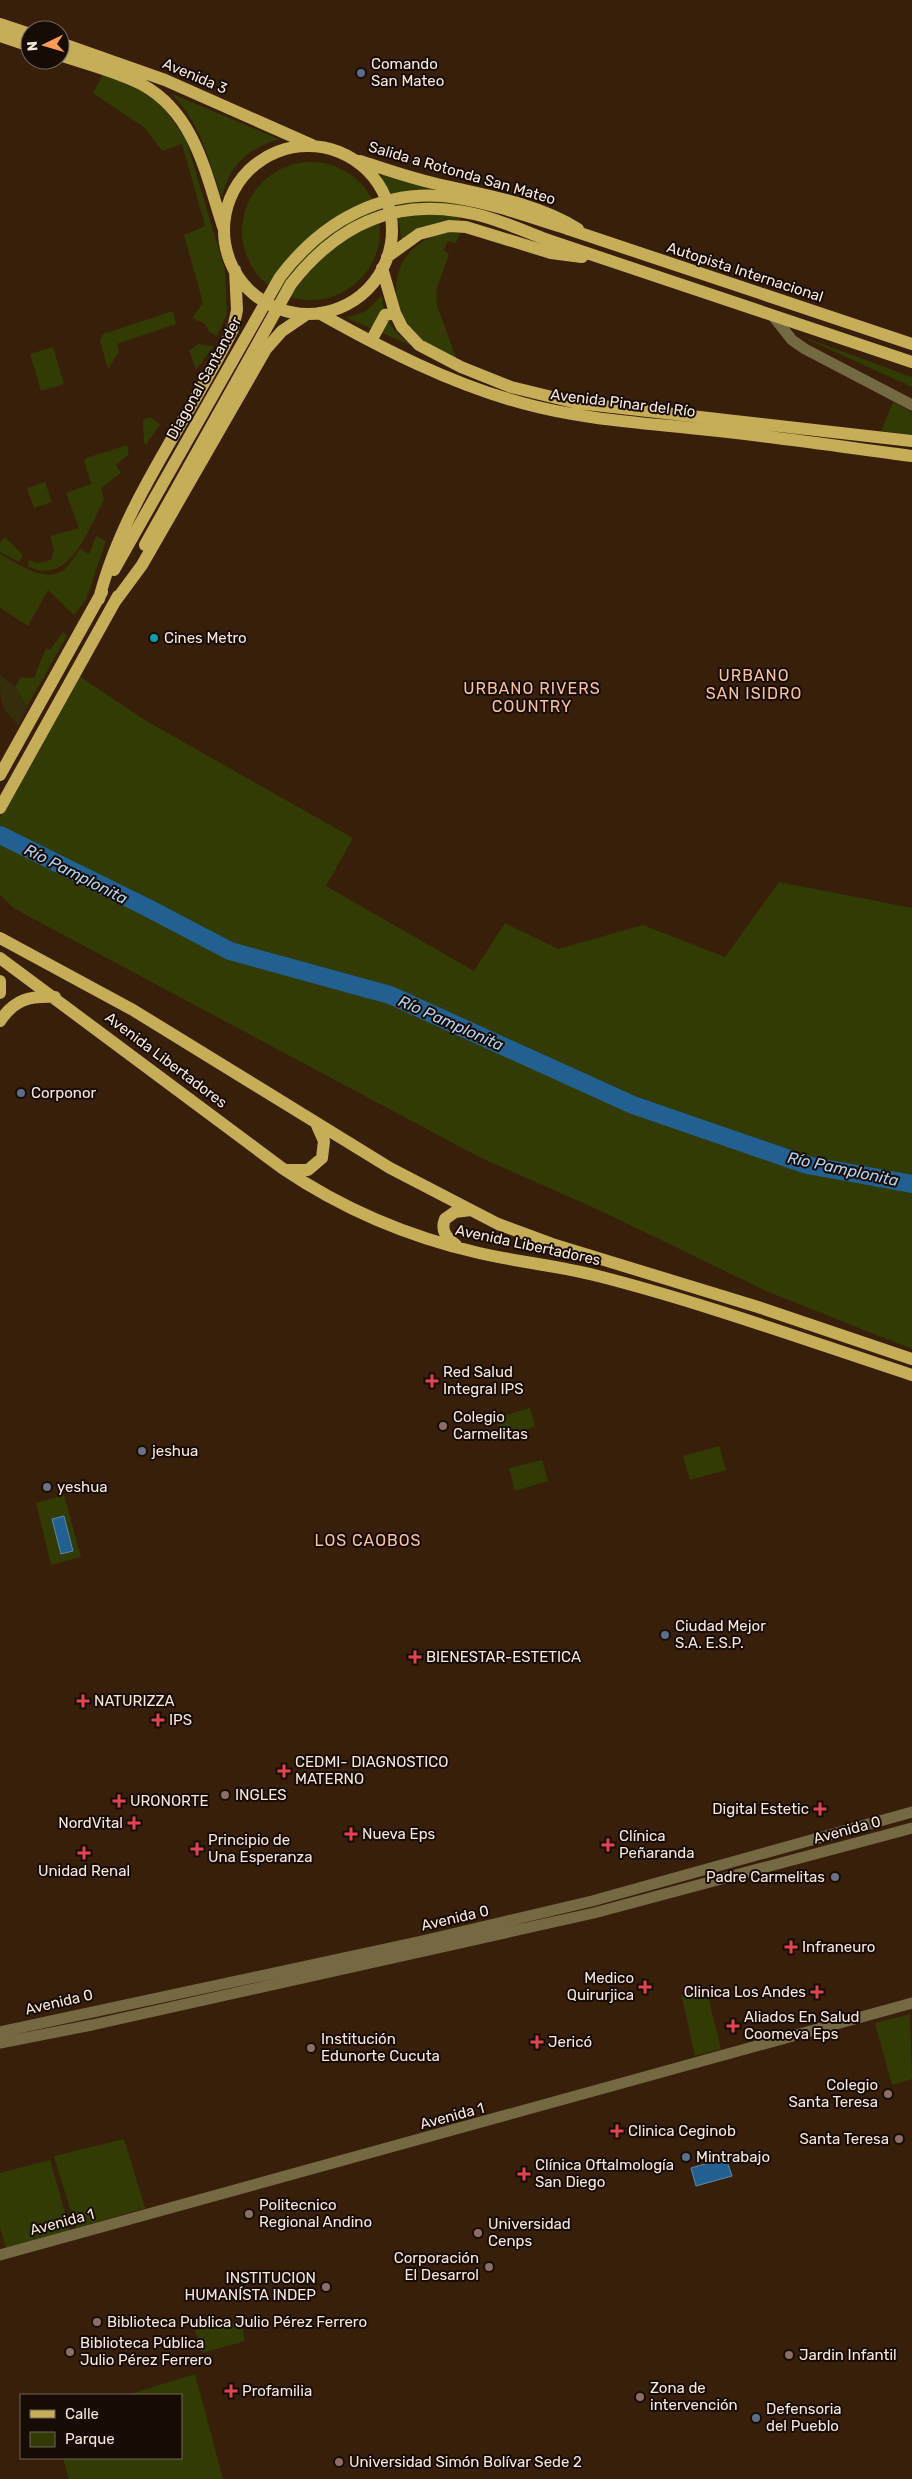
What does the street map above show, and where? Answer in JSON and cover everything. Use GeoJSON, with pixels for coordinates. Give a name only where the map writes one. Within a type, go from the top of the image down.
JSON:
{"type":"FeatureCollection","features":[{"type":"Feature","properties":{"kind":"main road"},"geometry":{"type":"LineString","coordinates":[[0,24],[20,31]]}},
{"type":"Feature","properties":{"kind":"main road"},"geometry":{"type":"LineString","coordinates":[[0,36],[20,43]]}},
{"type":"Feature","properties":{"kind":"main road","name":"Avenida 3"},"geometry":{"type":"LineString","coordinates":[[70,47],[165,80],[314,146]]}},
{"type":"Feature","properties":{"kind":"main road","name":"Avenida 3"},"geometry":{"type":"LineString","coordinates":[[70,58],[135,81],[157,94],[179,114],[197,150],[225,234]]}},
{"type":"Feature","properties":{"kind":"main road"},"geometry":{"type":"LineString","coordinates":[[114,603],[142,565],[266,349],[282,332],[312,314],[342,307],[356,299],[374,282],[385,263],[392,232],[390,215],[386,198],[373,176],[351,158],[332,149],[314,146],[294,147],[275,153],[250,170],[237,186],[229,204],[225,234],[228,254],[235,270],[251,291],[265,302],[281,309],[312,314]]}},
{"type":"Feature","properties":{"kind":"main road","name":"Salida a Rotonda San Mateo"},"geometry":{"type":"LineString","coordinates":[[351,158],[403,175],[480,194],[559,217],[588,236]]}},
{"type":"Feature","properties":{"kind":"main road","name":"Diagonal Santander"},"geometry":{"type":"LineString","coordinates":[[0,775],[280,276],[297,254],[331,225],[370,206],[410,196],[458,198],[485,204],[568,229]]}},
{"type":"Feature","properties":{"kind":"main road","name":"Diagonal Santander"},"geometry":{"type":"LineString","coordinates":[[0,808],[291,284],[306,266],[335,238],[373,219],[413,210],[457,210],[481,216],[608,260]]}},
{"type":"Feature","properties":{"kind":"main road"},"geometry":{"type":"LineString","coordinates":[[385,263],[419,234],[449,226],[466,227],[551,253],[608,260],[912,362]]}},
{"type":"Feature","properties":{"kind":"main road","name":"Autopista Internacional"},"geometry":{"type":"LineString","coordinates":[[568,229],[912,344]]}},
{"type":"Feature","properties":{"kind":"main road","name":"Avenida Pinar del Río"},"geometry":{"type":"LineString","coordinates":[[385,263],[395,313],[402,327],[419,345],[436,355],[511,387],[544,396],[609,407],[912,441]]}},
{"type":"Feature","properties":{"kind":"main road"},"geometry":{"type":"LineString","coordinates":[[99,598],[106,572],[130,518],[233,328],[237,310],[235,270]]}},
{"type":"Feature","properties":{"kind":"main road"},"geometry":{"type":"LineString","coordinates":[[371,341],[385,315],[395,313]]}},
{"type":"Feature","properties":{"kind":"main road","name":"Avenida Pinar del Río"},"geometry":{"type":"LineString","coordinates":[[312,314],[464,384],[548,410],[611,420],[711,430],[912,456]]}},
{"type":"Feature","properties":{"kind":"main road","name":"Avenida Libertadores"},"geometry":{"type":"LineString","coordinates":[[0,938],[133,1010],[397,1172],[471,1210],[543,1241],[758,1307],[912,1359]]}},
{"type":"Feature","properties":{"kind":"main road","name":"Avenida Libertadores"},"geometry":{"type":"LineString","coordinates":[[0,958],[55,997],[282,1168],[316,1190],[354,1210],[400,1228],[459,1247],[597,1276],[912,1375]]}},
{"type":"Feature","properties":{"kind":"main road"},"geometry":{"type":"LineString","coordinates":[[0,981],[0,992]]}},
{"type":"Feature","properties":{"kind":"main road"},"geometry":{"type":"LineString","coordinates":[[0,1021],[14,1004],[25,998],[55,997]]}},
{"type":"Feature","properties":{"kind":"main road"},"geometry":{"type":"LineString","coordinates":[[282,1168],[299,1172],[308,1170],[322,1158],[324,1141],[315,1121]]}},
{"type":"Feature","properties":{"kind":"main road"},"geometry":{"type":"LineString","coordinates":[[459,1247],[447,1237],[443,1224],[449,1215],[471,1210]]}},
{"type":"Feature","properties":{"kind":"street"},"geometry":{"type":"LineString","coordinates":[[773,316],[792,340],[805,349],[912,405]]}},
{"type":"Feature","properties":{"kind":"street","name":"Avenida 0"},"geometry":{"type":"LineString","coordinates":[[0,2032],[423,1941],[582,1904],[912,1812]]}},
{"type":"Feature","properties":{"kind":"street","name":"Avenida 0"},"geometry":{"type":"LineString","coordinates":[[0,2043],[92,2025],[594,1913],[912,1828]]}},
{"type":"Feature","properties":{"kind":"street","name":"Avenida 1"},"geometry":{"type":"LineString","coordinates":[[0,2255],[912,2003]]}},
{"type":"Feature","properties":{"kind":"green space"},"geometry":{"type":"Polygon","coordinates":[[[104,72],[132,82],[161,104],[186,139],[225,270],[227,314],[217,336],[209,332],[205,324],[192,318],[203,303],[184,235],[205,226],[182,144],[162,151],[145,128],[93,93],[104,72]]]}},
{"type":"Feature","properties":{"kind":"green space"},"geometry":{"type":"Polygon","coordinates":[[[170,93],[279,139],[257,148],[241,160],[225,186],[222,198],[196,128],[189,116],[170,93]]]}},
{"type":"Feature","properties":{"kind":"green space"},"geometry":{"type":"Polygon","coordinates":[[[311,162],[337,167],[360,182],[375,205],[380,231],[375,257],[360,280],[337,295],[311,300],[285,295],[262,280],[247,257],[242,231],[247,205],[262,182],[285,167],[311,162]]]}},
{"type":"Feature","properties":{"kind":"green space"},"geometry":{"type":"Polygon","coordinates":[[[382,174],[464,200],[459,222],[401,241],[395,208],[389,193],[380,180],[382,174]]]}},
{"type":"Feature","properties":{"kind":"green space"},"geometry":{"type":"Polygon","coordinates":[[[448,232],[460,233],[456,243],[448,241],[444,250],[449,254],[436,291],[437,306],[456,357],[453,359],[428,345],[415,333],[404,318],[398,303],[396,287],[398,272],[405,258],[416,247],[430,238],[448,232]]]}},
{"type":"Feature","properties":{"kind":"green space"},"geometry":{"type":"Polygon","coordinates":[[[382,295],[385,313],[392,327],[403,338],[418,348],[346,318],[366,311],[382,295]]]}},
{"type":"Feature","properties":{"kind":"green space"},"geometry":{"type":"Polygon","coordinates":[[[173,311],[176,324],[117,344],[119,352],[108,369],[100,341],[103,334],[173,311]]]}},
{"type":"Feature","properties":{"kind":"green space"},"geometry":{"type":"Polygon","coordinates":[[[798,335],[912,377],[912,387],[798,335]]]}},
{"type":"Feature","properties":{"kind":"green space"},"geometry":{"type":"Polygon","coordinates":[[[198,344],[214,346],[196,370],[189,350],[198,344]]]}},
{"type":"Feature","properties":{"kind":"green space"},"geometry":{"type":"Polygon","coordinates":[[[53,347],[64,384],[41,391],[30,354],[53,347]]]}},
{"type":"Feature","properties":{"kind":"green space"},"geometry":{"type":"Polygon","coordinates":[[[893,402],[912,412],[912,435],[881,431],[893,402]]]}},
{"type":"Feature","properties":{"kind":"green space"},"geometry":{"type":"Polygon","coordinates":[[[150,417],[160,424],[146,445],[144,443],[143,420],[150,417]]]}},
{"type":"Feature","properties":{"kind":"green space"},"geometry":{"type":"Polygon","coordinates":[[[127,445],[129,454],[116,465],[121,473],[101,488],[104,499],[92,525],[76,552],[55,569],[42,571],[28,566],[29,560],[37,563],[51,560],[54,551],[50,536],[79,528],[66,493],[91,484],[84,461],[86,458],[127,445]]]}},
{"type":"Feature","properties":{"kind":"green space"},"geometry":{"type":"Polygon","coordinates":[[[45,482],[52,502],[34,508],[27,488],[45,482]]]}},
{"type":"Feature","properties":{"kind":"green space"},"geometry":{"type":"Polygon","coordinates":[[[96,536],[106,541],[86,600],[74,615],[48,590],[28,626],[0,608],[0,554],[33,571],[50,575],[59,573],[66,568],[80,549],[89,554],[96,536]]]}},
{"type":"Feature","properties":{"kind":"green space"},"geometry":{"type":"Polygon","coordinates":[[[5,537],[23,555],[19,562],[0,552],[0,542],[5,537]]]}},
{"type":"Feature","properties":{"kind":"green space"},"geometry":{"type":"Polygon","coordinates":[[[63,632],[67,636],[27,707],[15,687],[21,677],[34,678],[46,648],[50,650],[63,632]]]}},
{"type":"Feature","properties":{"kind":"green space"},"geometry":{"type":"Polygon","coordinates":[[[73,672],[148,722],[353,838],[326,886],[474,971],[505,923],[558,949],[643,925],[725,957],[779,882],[912,908],[912,1349],[766,1291],[601,1211],[479,1157],[15,909],[0,895],[0,817],[73,672]]]}},
{"type":"Feature","properties":{"kind":"green space"},"geometry":{"type":"Polygon","coordinates":[[[530,1408],[535,1427],[501,1437],[496,1418],[530,1408]]]}},
{"type":"Feature","properties":{"kind":"green space"},"geometry":{"type":"Polygon","coordinates":[[[719,1446],[726,1470],[690,1480],[683,1456],[719,1446]]]}},
{"type":"Feature","properties":{"kind":"green space"},"geometry":{"type":"Polygon","coordinates":[[[542,1460],[548,1481],[515,1491],[509,1468],[542,1460]]]}},
{"type":"Feature","properties":{"kind":"green space"},"geometry":{"type":"Polygon","coordinates":[[[64,1495],[81,1557],[51,1565],[36,1503],[64,1495]]]}},
{"type":"Feature","properties":{"kind":"green space"},"geometry":{"type":"Polygon","coordinates":[[[706,1988],[721,2049],[695,2056],[681,1994],[706,1988]]]}},
{"type":"Feature","properties":{"kind":"green space"},"geometry":{"type":"Polygon","coordinates":[[[910,2014],[912,2079],[892,2085],[875,2023],[910,2014]]]}},
{"type":"Feature","properties":{"kind":"green space"},"geometry":{"type":"Polygon","coordinates":[[[124,2139],[145,2208],[76,2228],[54,2156],[124,2139]]]}},
{"type":"Feature","properties":{"kind":"green space"},"geometry":{"type":"Polygon","coordinates":[[[50,2160],[70,2230],[6,2248],[0,2227],[0,2173],[50,2160]]]}},
{"type":"Feature","properties":{"kind":"green space"},"geometry":{"type":"Polygon","coordinates":[[[241,2321],[245,2341],[202,2353],[195,2330],[241,2321]]]}},
{"type":"Feature","properties":{"kind":"green space"},"geometry":{"type":"Polygon","coordinates":[[[195,2374],[223,2479],[69,2479],[63,2459],[182,2459],[182,2394],[130,2394],[195,2374]]]}},
{"type":"Feature","properties":{"kind":"sand"},"geometry":{"type":"Polygon","coordinates":[[[0,675],[15,687],[27,707],[18,725],[2,703],[0,675]]]}},
{"type":"Feature","properties":{"kind":"water"},"geometry":{"type":"Polygon","coordinates":[[[64,1516],[73,1551],[61,1554],[52,1519],[64,1516]]]}},
{"type":"Feature","properties":{"kind":"water"},"geometry":{"type":"Polygon","coordinates":[[[726,2158],[732,2176],[696,2186],[691,2168],[726,2158]]]}},
{"type":"Feature","properties":{"kind":"waterway","name":"Río Pamplonita"},"geometry":{"type":"LineString","coordinates":[[0,835],[230,951],[390,995],[633,1105],[807,1165],[912,1184]]}},
{"type":"Feature","properties":{"kind":"place","name":"Comando San Mateo"},"geometry":{"type":"Point","coordinates":[361,73]}},
{"type":"Feature","properties":{"kind":"place","name":"Cines Metro"},"geometry":{"type":"Point","coordinates":[154,638]}},
{"type":"Feature","properties":{"kind":"place","name":"Corponor"},"geometry":{"type":"Point","coordinates":[21,1093]}},
{"type":"Feature","properties":{"kind":"place","name":"Red Salud Integral IPS"},"geometry":{"type":"Point","coordinates":[432,1381]}},
{"type":"Feature","properties":{"kind":"place","name":"Colegio Carmelitas"},"geometry":{"type":"Point","coordinates":[443,1426]}},
{"type":"Feature","properties":{"kind":"place","name":"jeshua"},"geometry":{"type":"Point","coordinates":[142,1451]}},
{"type":"Feature","properties":{"kind":"place","name":"yeshua"},"geometry":{"type":"Point","coordinates":[47,1487]}},
{"type":"Feature","properties":{"kind":"place","name":"Ciudad Mejor S.A. E.S.P."},"geometry":{"type":"Point","coordinates":[665,1635]}},
{"type":"Feature","properties":{"kind":"place","name":"BIENESTAR-ESTETICA"},"geometry":{"type":"Point","coordinates":[415,1657]}},
{"type":"Feature","properties":{"kind":"place","name":"NATURIZZA"},"geometry":{"type":"Point","coordinates":[83,1701]}},
{"type":"Feature","properties":{"kind":"place","name":"IPS"},"geometry":{"type":"Point","coordinates":[158,1720]}},
{"type":"Feature","properties":{"kind":"place","name":"CEDMI- DIAGNOSTICO MATERNO"},"geometry":{"type":"Point","coordinates":[284,1771]}},
{"type":"Feature","properties":{"kind":"place","name":"INGLES"},"geometry":{"type":"Point","coordinates":[225,1795]}},
{"type":"Feature","properties":{"kind":"place","name":"URONORTE"},"geometry":{"type":"Point","coordinates":[119,1801]}},
{"type":"Feature","properties":{"kind":"place","name":"Digital Estetic"},"geometry":{"type":"Point","coordinates":[820,1809]}},
{"type":"Feature","properties":{"kind":"place","name":"NordVital"},"geometry":{"type":"Point","coordinates":[134,1823]}},
{"type":"Feature","properties":{"kind":"place","name":"Nueva Eps"},"geometry":{"type":"Point","coordinates":[351,1834]}},
{"type":"Feature","properties":{"kind":"place","name":"Clínica Peñaranda"},"geometry":{"type":"Point","coordinates":[608,1845]}},
{"type":"Feature","properties":{"kind":"place","name":"Principio de Una Esperanza"},"geometry":{"type":"Point","coordinates":[197,1849]}},
{"type":"Feature","properties":{"kind":"place","name":"Unidad Renal"},"geometry":{"type":"Point","coordinates":[84,1853]}},
{"type":"Feature","properties":{"kind":"place","name":"Padre Carmelitas"},"geometry":{"type":"Point","coordinates":[835,1877]}},
{"type":"Feature","properties":{"kind":"place","name":"Infraneuro"},"geometry":{"type":"Point","coordinates":[791,1947]}},
{"type":"Feature","properties":{"kind":"place","name":"Medico Quirurjica"},"geometry":{"type":"Point","coordinates":[645,1987]}},
{"type":"Feature","properties":{"kind":"place","name":"Clinica Los Andes"},"geometry":{"type":"Point","coordinates":[817,1992]}},
{"type":"Feature","properties":{"kind":"place","name":"Aliados En Salud Coomeva Eps"},"geometry":{"type":"Point","coordinates":[733,2026]}},
{"type":"Feature","properties":{"kind":"place","name":"Jericó"},"geometry":{"type":"Point","coordinates":[537,2042]}},
{"type":"Feature","properties":{"kind":"place","name":"Institución Edunorte Cucuta"},"geometry":{"type":"Point","coordinates":[311,2048]}},
{"type":"Feature","properties":{"kind":"place","name":"Colegio Santa Teresa"},"geometry":{"type":"Point","coordinates":[888,2094]}},
{"type":"Feature","properties":{"kind":"place","name":"Clinica Ceginob"},"geometry":{"type":"Point","coordinates":[617,2131]}},
{"type":"Feature","properties":{"kind":"place","name":"Santa Teresa"},"geometry":{"type":"Point","coordinates":[899,2139]}},
{"type":"Feature","properties":{"kind":"place","name":"Mintrabajo"},"geometry":{"type":"Point","coordinates":[686,2157]}},
{"type":"Feature","properties":{"kind":"place","name":"Clínica Oftalmología San Diego"},"geometry":{"type":"Point","coordinates":[524,2174]}},
{"type":"Feature","properties":{"kind":"place","name":"Politecnico Regional Andino"},"geometry":{"type":"Point","coordinates":[249,2214]}},
{"type":"Feature","properties":{"kind":"place","name":"Universidad Cenps"},"geometry":{"type":"Point","coordinates":[478,2233]}},
{"type":"Feature","properties":{"kind":"place","name":"Corporación El Desarrol"},"geometry":{"type":"Point","coordinates":[489,2267]}},
{"type":"Feature","properties":{"kind":"place","name":"INSTITUCION HUMANÍSTA INDEP"},"geometry":{"type":"Point","coordinates":[326,2287]}},
{"type":"Feature","properties":{"kind":"place","name":"Biblioteca Publica Julio Pérez Ferrero"},"geometry":{"type":"Point","coordinates":[97,2322]}},
{"type":"Feature","properties":{"kind":"place","name":"Biblioteca Pública Julio Pérez Ferrero"},"geometry":{"type":"Point","coordinates":[70,2352]}},
{"type":"Feature","properties":{"kind":"place","name":"Jardin Infantil"},"geometry":{"type":"Point","coordinates":[789,2355]}},
{"type":"Feature","properties":{"kind":"place","name":"Profamilia"},"geometry":{"type":"Point","coordinates":[231,2391]}},
{"type":"Feature","properties":{"kind":"place","name":"Zona de intervención"},"geometry":{"type":"Point","coordinates":[640,2397]}},
{"type":"Feature","properties":{"kind":"place","name":"Defensoria del Pueblo"},"geometry":{"type":"Point","coordinates":[756,2418]}},
{"type":"Feature","properties":{"kind":"place","name":"Universidad Simón Bolívar Sede 2"},"geometry":{"type":"Point","coordinates":[339,2462]}},
{"type":"Feature","properties":{"kind":"district","name":"URBANO SAN ISIDRO"},"geometry":{"type":"Point","coordinates":[754,684]}},
{"type":"Feature","properties":{"kind":"district","name":"URBANO RIVERS COUNTRY"},"geometry":{"type":"Point","coordinates":[532,697]}},
{"type":"Feature","properties":{"kind":"district","name":"LOS CAOBOS"},"geometry":{"type":"Point","coordinates":[368,1540]}}]}
